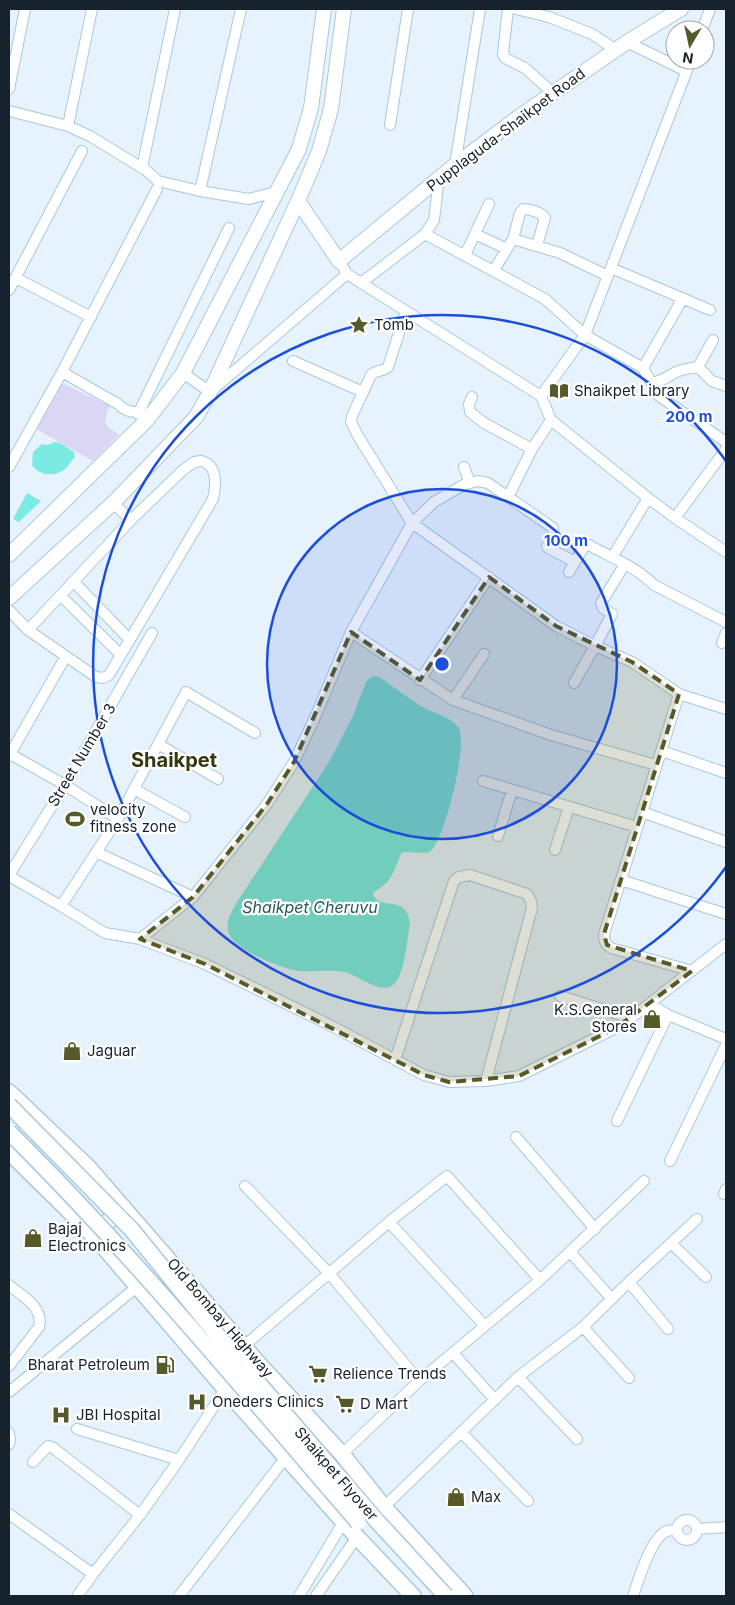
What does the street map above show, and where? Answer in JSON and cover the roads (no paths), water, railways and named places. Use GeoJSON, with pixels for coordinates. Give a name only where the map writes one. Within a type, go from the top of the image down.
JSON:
{"type":"FeatureCollection","features":[{"type":"Feature","properties":{"kind":"main road","name":"Old Bombay Highway"},"geometry":{"type":"LineString","coordinates":[[9,1092],[88,1167],[244,1346],[342,1454],[384,1507],[465,1596]]}},
{"type":"Feature","properties":{"kind":"main road","name":"Shaikpet Flyover"},"geometry":{"type":"LineString","coordinates":[[9,1105],[132,1230],[230,1350],[376,1520],[446,1596]]}},
{"type":"Feature","properties":{"kind":"main road","name":"Shaikpet Flyover"},"geometry":{"type":"LineString","coordinates":[[9,1132],[67,1189],[119,1246],[352,1515],[425,1596]]}},
{"type":"Feature","properties":{"kind":"main road"},"geometry":{"type":"LineString","coordinates":[[9,1152],[92,1235],[225,1389],[357,1537],[413,1596]]}},
{"type":"Feature","properties":{"kind":"main road"},"geometry":{"type":"LineString","coordinates":[[92,1235],[124,1208]]}},
{"type":"Feature","properties":{"kind":"street"},"geometry":{"type":"LineString","coordinates":[[9,90],[25,9]]}},
{"type":"Feature","properties":{"kind":"street"},"geometry":{"type":"LineString","coordinates":[[68,126],[92,9]]}},
{"type":"Feature","properties":{"kind":"street"},"geometry":{"type":"LineString","coordinates":[[142,168],[175,9]]}},
{"type":"Feature","properties":{"kind":"street"},"geometry":{"type":"LineString","coordinates":[[200,191],[241,9]]}},
{"type":"Feature","properties":{"kind":"street"},"geometry":{"type":"LineString","coordinates":[[9,555],[140,415],[184,373],[299,149],[311,108],[324,9]]}},
{"type":"Feature","properties":{"kind":"street"},"geometry":{"type":"LineString","coordinates":[[9,598],[112,502],[196,417],[210,392],[319,152],[331,109],[344,9]]}},
{"type":"Feature","properties":{"kind":"street"},"geometry":{"type":"LineString","coordinates":[[390,125],[408,9]]}},
{"type":"Feature","properties":{"kind":"street"},"geometry":{"type":"LineString","coordinates":[[455,165],[480,9]]}},
{"type":"Feature","properties":{"kind":"street"},"geometry":{"type":"LineString","coordinates":[[508,9],[503,54],[505,58],[525,68],[553,94]]}},
{"type":"Feature","properties":{"kind":"street"},"geometry":{"type":"LineString","coordinates":[[516,9],[549,17],[686,71],[585,335],[541,396]]}},
{"type":"Feature","properties":{"kind":"street","name":"Pupplaguda-Shaikpet Road"},"geometry":{"type":"LineString","coordinates":[[338,261],[455,165],[621,46],[681,9]]}},
{"type":"Feature","properties":{"kind":"street"},"geometry":{"type":"LineString","coordinates":[[9,111],[68,126],[90,136],[148,170],[158,181],[200,191],[249,199],[276,192],[298,201],[347,274],[541,396],[551,420],[648,498],[726,552]]}},
{"type":"Feature","properties":{"kind":"street"},"geometry":{"type":"LineString","coordinates":[[9,290],[82,151]]}},
{"type":"Feature","properties":{"kind":"street"},"geometry":{"type":"LineString","coordinates":[[361,283],[425,234],[434,220],[439,178]]}},
{"type":"Feature","properties":{"kind":"street"},"geometry":{"type":"LineString","coordinates":[[9,467],[62,372],[157,189]]}},
{"type":"Feature","properties":{"kind":"street"},"geometry":{"type":"LineString","coordinates":[[465,255],[489,204]]}},
{"type":"Feature","properties":{"kind":"street"},"geometry":{"type":"LineString","coordinates":[[494,270],[513,239],[520,213],[523,209],[542,214],[545,218],[537,245]]}},
{"type":"Feature","properties":{"kind":"street"},"geometry":{"type":"LineString","coordinates":[[140,415],[229,228]]}},
{"type":"Feature","properties":{"kind":"street"},"geometry":{"type":"LineString","coordinates":[[425,234],[545,299],[585,335],[643,368],[659,396],[726,442]]}},
{"type":"Feature","properties":{"kind":"street"},"geometry":{"type":"LineString","coordinates":[[475,234],[506,250]]}},
{"type":"Feature","properties":{"kind":"street"},"geometry":{"type":"LineString","coordinates":[[513,239],[560,253],[683,298],[710,310]]}},
{"type":"Feature","properties":{"kind":"street"},"geometry":{"type":"LineString","coordinates":[[210,392],[347,274]]}},
{"type":"Feature","properties":{"kind":"street"},"geometry":{"type":"LineString","coordinates":[[16,278],[91,317]]}},
{"type":"Feature","properties":{"kind":"street"},"geometry":{"type":"LineString","coordinates":[[643,368],[683,298]]}},
{"type":"Feature","properties":{"kind":"street"},"geometry":{"type":"LineString","coordinates":[[406,311],[388,367],[386,370],[373,372],[352,416],[352,422],[358,436],[412,523],[556,626],[632,662],[679,694],[726,709]]}},
{"type":"Feature","properties":{"kind":"street"},"geometry":{"type":"LineString","coordinates":[[698,367],[713,340]]}},
{"type":"Feature","properties":{"kind":"street"},"geometry":{"type":"LineString","coordinates":[[293,360],[363,392]]}},
{"type":"Feature","properties":{"kind":"street"},"geometry":{"type":"LineString","coordinates":[[652,383],[664,381],[674,373],[684,369],[698,367]]}},
{"type":"Feature","properties":{"kind":"street"},"geometry":{"type":"LineString","coordinates":[[698,367],[712,381],[726,386]]}},
{"type":"Feature","properties":{"kind":"street"},"geometry":{"type":"LineString","coordinates":[[62,372],[127,410],[140,415]]}},
{"type":"Feature","properties":{"kind":"street"},"geometry":{"type":"LineString","coordinates":[[184,373],[210,392]]}},
{"type":"Feature","properties":{"kind":"street"},"geometry":{"type":"LineString","coordinates":[[472,397],[469,404],[470,412],[488,425],[532,449]]}},
{"type":"Feature","properties":{"kind":"street"},"geometry":{"type":"LineString","coordinates":[[508,496],[532,449],[551,420]]}},
{"type":"Feature","properties":{"kind":"street"},"geometry":{"type":"LineString","coordinates":[[675,518],[726,449]]}},
{"type":"Feature","properties":{"kind":"street"},"geometry":{"type":"LineString","coordinates":[[9,610],[28,630],[96,677],[103,678],[109,675],[213,499],[216,484],[210,466],[206,462],[194,462],[129,518],[74,582],[28,630]]}},
{"type":"Feature","properties":{"kind":"street"},"geometry":{"type":"LineString","coordinates":[[464,467],[470,483]]}},
{"type":"Feature","properties":{"kind":"street"},"geometry":{"type":"LineString","coordinates":[[140,939],[193,897],[267,804],[294,762],[318,713],[351,632],[412,523],[434,502],[465,484],[478,481],[488,483],[554,530],[554,535],[547,546],[548,548],[575,562]]}},
{"type":"Feature","properties":{"kind":"street"},"geometry":{"type":"LineString","coordinates":[[613,556],[648,498]]}},
{"type":"Feature","properties":{"kind":"street"},"geometry":{"type":"LineString","coordinates":[[112,502],[129,518]]}},
{"type":"Feature","properties":{"kind":"street"},"geometry":{"type":"LineString","coordinates":[[569,572],[586,544],[613,556],[645,576],[654,585],[726,622]]}},
{"type":"Feature","properties":{"kind":"street"},"geometry":{"type":"LineString","coordinates":[[574,683],[612,614],[603,608],[602,603],[625,564]]}},
{"type":"Feature","properties":{"kind":"street"},"geometry":{"type":"LineString","coordinates":[[420,680],[489,578]]}},
{"type":"Feature","properties":{"kind":"street"},"geometry":{"type":"LineString","coordinates":[[74,582],[130,640]]}},
{"type":"Feature","properties":{"kind":"street"},"geometry":{"type":"LineString","coordinates":[[61,596],[121,655]]}},
{"type":"Feature","properties":{"kind":"street"},"geometry":{"type":"LineString","coordinates":[[351,632],[420,680],[453,700],[550,735],[656,765]]}},
{"type":"Feature","properties":{"kind":"street","name":"Street Number 3"},"geometry":{"type":"LineString","coordinates":[[9,876],[65,785],[152,633]]}},
{"type":"Feature","properties":{"kind":"street"},"geometry":{"type":"LineString","coordinates":[[722,643],[726,633]]}},
{"type":"Feature","properties":{"kind":"street"},"geometry":{"type":"LineString","coordinates":[[453,700],[484,654]]}},
{"type":"Feature","properties":{"kind":"street"},"geometry":{"type":"LineString","coordinates":[[62,663],[10,755],[65,785],[118,819]]}},
{"type":"Feature","properties":{"kind":"street"},"geometry":{"type":"LineString","coordinates":[[61,906],[118,819],[186,692],[255,733]]}},
{"type":"Feature","properties":{"kind":"street"},"geometry":{"type":"LineString","coordinates":[[679,694],[604,934],[604,940],[607,945],[692,971]]}},
{"type":"Feature","properties":{"kind":"street"},"geometry":{"type":"LineString","coordinates":[[158,744],[218,779]]}},
{"type":"Feature","properties":{"kind":"street"},"geometry":{"type":"LineString","coordinates":[[662,751],[726,773]]}},
{"type":"Feature","properties":{"kind":"street"},"geometry":{"type":"LineString","coordinates":[[483,781],[637,827]]}},
{"type":"Feature","properties":{"kind":"street"},"geometry":{"type":"LineString","coordinates":[[134,789],[185,817]]}},
{"type":"Feature","properties":{"kind":"street"},"geometry":{"type":"LineString","coordinates":[[498,836],[512,790]]}},
{"type":"Feature","properties":{"kind":"street"},"geometry":{"type":"LineString","coordinates":[[555,850],[569,807]]}},
{"type":"Feature","properties":{"kind":"street"},"geometry":{"type":"LineString","coordinates":[[642,812],[726,842]]}},
{"type":"Feature","properties":{"kind":"street"},"geometry":{"type":"LineString","coordinates":[[96,852],[193,897]]}},
{"type":"Feature","properties":{"kind":"street"},"geometry":{"type":"LineString","coordinates":[[395,1060],[454,881],[459,877],[470,875],[527,894],[531,900],[532,908],[486,1081]]}},
{"type":"Feature","properties":{"kind":"street"},"geometry":{"type":"LineString","coordinates":[[9,876],[105,933],[140,939],[205,964],[328,1024],[424,1076],[449,1082],[486,1081],[520,1076],[616,1028],[692,971],[724,950]]}},
{"type":"Feature","properties":{"kind":"street"},"geometry":{"type":"LineString","coordinates":[[621,880],[726,914]]}},
{"type":"Feature","properties":{"kind":"street"},"geometry":{"type":"LineString","coordinates":[[560,996],[631,1018]]}},
{"type":"Feature","properties":{"kind":"street"},"geometry":{"type":"LineString","coordinates":[[650,1004],[668,1015],[726,1039]]}},
{"type":"Feature","properties":{"kind":"street"},"geometry":{"type":"LineString","coordinates":[[617,1121],[668,1015]]}},
{"type":"Feature","properties":{"kind":"street"},"geometry":{"type":"LineString","coordinates":[[670,1161],[726,1045]]}},
{"type":"Feature","properties":{"kind":"street"},"geometry":{"type":"LineString","coordinates":[[516,1136],[595,1229]]}},
{"type":"Feature","properties":{"kind":"street"},"geometry":{"type":"LineString","coordinates":[[244,1346],[389,1222],[446,1176],[540,1280]]}},
{"type":"Feature","properties":{"kind":"street"},"geometry":{"type":"LineString","coordinates":[[342,1454],[419,1381],[540,1280],[644,1181]]}},
{"type":"Feature","properties":{"kind":"street"},"geometry":{"type":"LineString","coordinates":[[244,1186],[329,1273],[419,1381]]}},
{"type":"Feature","properties":{"kind":"street"},"geometry":{"type":"LineString","coordinates":[[384,1507],[518,1378],[583,1327],[697,1219]]}},
{"type":"Feature","properties":{"kind":"street"},"geometry":{"type":"LineString","coordinates":[[389,1222],[484,1326]]}},
{"type":"Feature","properties":{"kind":"street"},"geometry":{"type":"LineString","coordinates":[[671,1243],[706,1277]]}},
{"type":"Feature","properties":{"kind":"street"},"geometry":{"type":"LineString","coordinates":[[570,1252],[612,1298]]}},
{"type":"Feature","properties":{"kind":"street"},"geometry":{"type":"LineString","coordinates":[[629,1282],[668,1329]]}},
{"type":"Feature","properties":{"kind":"street"},"geometry":{"type":"LineString","coordinates":[[9,1285],[35,1306],[40,1315],[40,1321],[9,1366]]}},
{"type":"Feature","properties":{"kind":"street"},"geometry":{"type":"LineString","coordinates":[[9,1392],[138,1286]]}},
{"type":"Feature","properties":{"kind":"street"},"geometry":{"type":"LineString","coordinates":[[583,1327],[629,1378]]}},
{"type":"Feature","properties":{"kind":"street"},"geometry":{"type":"LineString","coordinates":[[452,1353],[495,1400]]}},
{"type":"Feature","properties":{"kind":"street"},"geometry":{"type":"LineString","coordinates":[[518,1378],[577,1439]]}},
{"type":"Feature","properties":{"kind":"street"},"geometry":{"type":"LineString","coordinates":[[78,1595],[140,1516],[225,1389]]}},
{"type":"Feature","properties":{"kind":"street"},"geometry":{"type":"LineString","coordinates":[[77,1429],[179,1460]]}},
{"type":"Feature","properties":{"kind":"street"},"geometry":{"type":"LineString","coordinates":[[461,1432],[528,1501]]}},
{"type":"Feature","properties":{"kind":"street"},"geometry":{"type":"LineString","coordinates":[[9,1433],[9,1444]]}},
{"type":"Feature","properties":{"kind":"street"},"geometry":{"type":"LineString","coordinates":[[33,1462],[48,1446],[52,1447],[140,1516]]}},
{"type":"Feature","properties":{"kind":"street"},"geometry":{"type":"LineString","coordinates":[[179,1596],[286,1457]]}},
{"type":"Feature","properties":{"kind":"street"},"geometry":{"type":"LineString","coordinates":[[9,1514],[93,1574]]}},
{"type":"Feature","properties":{"kind":"street"},"geometry":{"type":"LineString","coordinates":[[299,1596],[344,1521]]}},
{"type":"Feature","properties":{"kind":"street"},"geometry":{"type":"LineString","coordinates":[[633,1596],[650,1553],[660,1536],[666,1531],[677,1530],[680,1538],[687,1540],[694,1538],[698,1529],[726,1527]]}},
{"type":"Feature","properties":{"kind":"street"},"geometry":{"type":"LineString","coordinates":[[316,1596],[357,1537]]}},
{"type":"Feature","properties":{"kind":"water"},"geometry":{"type":"Polygon","coordinates":[[[55,442],[74,452],[75,457],[61,472],[56,474],[43,473],[32,465],[33,452],[42,444],[47,445],[55,442]]]}},
{"type":"Feature","properties":{"kind":"water"},"geometry":{"type":"Polygon","coordinates":[[[27,493],[41,501],[19,522],[13,519],[27,493]]]}},
{"type":"Feature","properties":{"kind":"water","name":"Shaikpet Cheruvu"},"geometry":{"type":"Polygon","coordinates":[[[376,676],[422,707],[451,721],[458,727],[461,736],[461,750],[455,786],[440,836],[432,850],[427,853],[403,852],[389,879],[373,893],[380,902],[404,908],[408,914],[410,924],[400,974],[393,985],[382,988],[344,972],[299,971],[270,962],[238,945],[231,938],[228,931],[230,916],[237,902],[329,762],[353,716],[366,682],[376,676]]]}},
{"type":"Feature","properties":{"kind":"place","name":"Tomb"},"geometry":{"type":"Point","coordinates":[359,325]}},
{"type":"Feature","properties":{"kind":"place","name":"Shaikpet Library"},"geometry":{"type":"Point","coordinates":[559,391]}},
{"type":"Feature","properties":{"kind":"place","name":"velocity fitness zone"},"geometry":{"type":"Point","coordinates":[75,819]}},
{"type":"Feature","properties":{"kind":"place","name":"K.S.General Stores"},"geometry":{"type":"Point","coordinates":[652,1019]}},
{"type":"Feature","properties":{"kind":"place","name":"Jaguar"},"geometry":{"type":"Point","coordinates":[72,1051]}},
{"type":"Feature","properties":{"kind":"place","name":"Bajaj Electronics"},"geometry":{"type":"Point","coordinates":[33,1238]}},
{"type":"Feature","properties":{"kind":"place","name":"Bharat Petroleum"},"geometry":{"type":"Point","coordinates":[165,1365]}},
{"type":"Feature","properties":{"kind":"place","name":"Relience Trends"},"geometry":{"type":"Point","coordinates":[318,1374]}},
{"type":"Feature","properties":{"kind":"place","name":"Oneders Clinics"},"geometry":{"type":"Point","coordinates":[197,1402]}},
{"type":"Feature","properties":{"kind":"place","name":"D Mart"},"geometry":{"type":"Point","coordinates":[345,1404]}},
{"type":"Feature","properties":{"kind":"place","name":"JBI Hospital"},"geometry":{"type":"Point","coordinates":[61,1415]}},
{"type":"Feature","properties":{"kind":"place","name":"Max"},"geometry":{"type":"Point","coordinates":[456,1497]}},
{"type":"Feature","properties":{"kind":"district","name":"Shaikpet"},"geometry":{"type":"Point","coordinates":[174,760]}}]}
